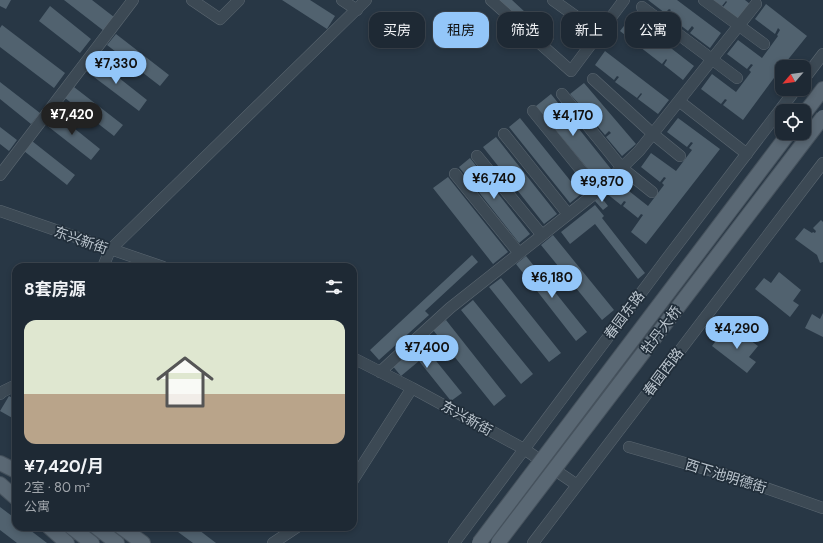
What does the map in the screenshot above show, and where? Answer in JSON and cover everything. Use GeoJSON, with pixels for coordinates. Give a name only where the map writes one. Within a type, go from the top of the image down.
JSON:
{"type":"FeatureCollection","features":[{"type":"Feature","properties":{"kind":"main road"},"geometry":{"type":"LineString","coordinates":[[811,104],[823,88]]}},
{"type":"Feature","properties":{"kind":"main road","name":"牡丹大桥"},"geometry":{"type":"LineString","coordinates":[[498,543],[823,117]]}},
{"type":"Feature","properties":{"kind":"main road","name":"牡丹大桥"},"geometry":{"type":"LineString","coordinates":[[479,543],[784,140]]}},
{"type":"Feature","properties":{"kind":"main road"},"geometry":{"type":"LineString","coordinates":[[0,463],[12,469]]}},
{"type":"Feature","properties":{"kind":"main road"},"geometry":{"type":"LineString","coordinates":[[0,483],[12,489]]}},
{"type":"Feature","properties":{"kind":"main road"},"geometry":{"type":"LineString","coordinates":[[0,483],[12,494]]}},
{"type":"Feature","properties":{"kind":"main road"},"geometry":{"type":"LineString","coordinates":[[54,531],[67,543]]}},
{"type":"Feature","properties":{"kind":"main road"},"geometry":{"type":"LineString","coordinates":[[76,531],[92,543]]}},
{"type":"Feature","properties":{"kind":"main road"},"geometry":{"type":"LineString","coordinates":[[101,531],[117,543]]}},
{"type":"Feature","properties":{"kind":"main road"},"geometry":{"type":"LineString","coordinates":[[127,531],[143,543]]}},
{"type":"Feature","properties":{"kind":"street"},"geometry":{"type":"LineString","coordinates":[[0,175],[133,0]]}},
{"type":"Feature","properties":{"kind":"street"},"geometry":{"type":"LineString","coordinates":[[192,0],[220,19],[239,0]]}},
{"type":"Feature","properties":{"kind":"street"},"geometry":{"type":"LineString","coordinates":[[342,0],[357,10]]}},
{"type":"Feature","properties":{"kind":"street"},"geometry":{"type":"LineString","coordinates":[[105,263],[110,250],[366,0]]}},
{"type":"Feature","properties":{"kind":"street"},"geometry":{"type":"LineString","coordinates":[[491,0],[571,71],[588,48]]}},
{"type":"Feature","properties":{"kind":"street"},"geometry":{"type":"LineString","coordinates":[[553,0],[570,12]]}},
{"type":"Feature","properties":{"kind":"street"},"geometry":{"type":"LineString","coordinates":[[615,12],[624,0]]}},
{"type":"Feature","properties":{"kind":"street"},"geometry":{"type":"LineString","coordinates":[[704,0],[764,44]]}},
{"type":"Feature","properties":{"kind":"street"},"geometry":{"type":"LineString","coordinates":[[380,372],[450,308],[598,191],[622,168],[653,134],[756,4]]}},
{"type":"Feature","properties":{"kind":"street"},"geometry":{"type":"LineString","coordinates":[[642,7],[737,78]]}},
{"type":"Feature","properties":{"kind":"street"},"geometry":{"type":"LineString","coordinates":[[811,70],[823,54]]}},
{"type":"Feature","properties":{"kind":"street"},"geometry":{"type":"LineString","coordinates":[[593,79],[653,134],[680,156]]}},
{"type":"Feature","properties":{"kind":"street"},"geometry":{"type":"LineString","coordinates":[[562,94],[622,168],[652,192]]}},
{"type":"Feature","properties":{"kind":"street","name":"春园东路"},"geometry":{"type":"LineString","coordinates":[[454,543],[791,96]]}},
{"type":"Feature","properties":{"kind":"street"},"geometry":{"type":"LineString","coordinates":[[679,101],[747,154]]}},
{"type":"Feature","properties":{"kind":"street"},"geometry":{"type":"LineString","coordinates":[[533,111],[598,191]]}},
{"type":"Feature","properties":{"kind":"street"},"geometry":{"type":"LineString","coordinates":[[504,134],[568,214]]}},
{"type":"Feature","properties":{"kind":"street"},"geometry":{"type":"LineString","coordinates":[[478,156],[542,235]]}},
{"type":"Feature","properties":{"kind":"street","name":"春园西路"},"geometry":{"type":"LineString","coordinates":[[533,543],[823,163]]}},
{"type":"Feature","properties":{"kind":"street"},"geometry":{"type":"LineString","coordinates":[[455,174],[519,253]]}},
{"type":"Feature","properties":{"kind":"street","name":"东兴新街"},"geometry":{"type":"LineString","coordinates":[[0,212],[151,263]]}},
{"type":"Feature","properties":{"kind":"street","name":"东兴新街"},"geometry":{"type":"LineString","coordinates":[[357,360],[412,388],[524,449],[577,485]]}},
{"type":"Feature","properties":{"kind":"street"},"geometry":{"type":"LineString","coordinates":[[0,394],[12,387]]}},
{"type":"Feature","properties":{"kind":"street"},"geometry":{"type":"LineString","coordinates":[[357,474],[412,388]]}},
{"type":"Feature","properties":{"kind":"street","name":"西下池明德街"},"geometry":{"type":"LineString","coordinates":[[629,447],[737,478],[823,508]]}},
{"type":"Feature","properties":{"kind":"street"},"geometry":{"type":"LineString","coordinates":[[273,543],[291,531]]}},
{"type":"Feature","properties":{"kind":"building"},"geometry":{"type":"Polygon","coordinates":[[[0,0],[11,0],[6,9],[0,6],[0,0]]]}},
{"type":"Feature","properties":{"kind":"building"},"geometry":{"type":"Polygon","coordinates":[[[64,0],[92,0],[114,17],[104,31],[64,0]]]}},
{"type":"Feature","properties":{"kind":"building"},"geometry":{"type":"Polygon","coordinates":[[[282,0],[310,0],[335,16],[327,29],[282,0]]]}},
{"type":"Feature","properties":{"kind":"building"},"geometry":{"type":"Polygon","coordinates":[[[498,0],[512,0],[525,12],[511,12],[498,0]]]}},
{"type":"Feature","properties":{"kind":"building"},"geometry":{"type":"Polygon","coordinates":[[[648,0],[677,0],[721,33],[710,48],[690,33],[694,28],[692,26],[688,31],[681,26],[681,12],[669,12],[671,10],[669,9],[664,12],[648,0]]]}},
{"type":"Feature","properties":{"kind":"building"},"geometry":{"type":"Polygon","coordinates":[[[713,0],[745,0],[750,4],[739,19],[723,7],[727,2],[726,1],[722,6],[713,0]]]}},
{"type":"Feature","properties":{"kind":"building"},"geometry":{"type":"Polygon","coordinates":[[[766,4],[807,36],[788,60],[775,60],[775,77],[743,120],[723,105],[727,100],[725,99],[721,104],[701,89],[712,74],[736,92],[751,72],[749,70],[753,65],[751,64],[747,69],[727,54],[738,40],[762,58],[778,36],[777,35],[780,30],[778,28],[775,34],[755,19],[766,4]]]}},
{"type":"Feature","properties":{"kind":"building"},"geometry":{"type":"Polygon","coordinates":[[[50,6],[91,39],[80,53],[39,21],[50,6]]]}},
{"type":"Feature","properties":{"kind":"building"},"geometry":{"type":"Polygon","coordinates":[[[2,25],[65,73],[54,88],[0,47],[0,28],[2,25]]]}},
{"type":"Feature","properties":{"kind":"building"},"geometry":{"type":"Polygon","coordinates":[[[625,25],[625,35],[620,31],[625,25]]]}},
{"type":"Feature","properties":{"kind":"building"},"geometry":{"type":"Polygon","coordinates":[[[116,34],[169,75],[160,86],[107,45],[116,34]]]}},
{"type":"Feature","properties":{"kind":"building"},"geometry":{"type":"Polygon","coordinates":[[[641,48],[671,48],[694,66],[683,80],[664,65],[667,60],[666,59],[662,64],[641,48]]]}},
{"type":"Feature","properties":{"kind":"building"},"geometry":{"type":"Polygon","coordinates":[[[605,51],[669,100],[658,114],[638,99],[642,94],[641,93],[637,98],[615,82],[619,77],[617,76],[614,80],[595,65],[605,51]]]}},
{"type":"Feature","properties":{"kind":"building"},"geometry":{"type":"Polygon","coordinates":[[[95,59],[147,100],[139,111],[86,71],[95,59]]]}},
{"type":"Feature","properties":{"kind":"building"},"geometry":{"type":"Polygon","coordinates":[[[0,82],[40,113],[31,124],[0,99],[0,82]]]}},
{"type":"Feature","properties":{"kind":"building"},"geometry":{"type":"Polygon","coordinates":[[[584,83],[636,144],[622,156],[606,137],[611,133],[609,131],[605,135],[587,114],[592,111],[590,109],[586,112],[570,94],[584,83]]]}},
{"type":"Feature","properties":{"kind":"building"},"geometry":{"type":"Polygon","coordinates":[[[74,87],[123,125],[114,136],[65,98],[74,87]]]}},
{"type":"Feature","properties":{"kind":"building"},"geometry":{"type":"Polygon","coordinates":[[[551,94],[611,169],[597,180],[536,106],[551,94]]]}},
{"type":"Feature","properties":{"kind":"building"},"geometry":{"type":"Polygon","coordinates":[[[54,112],[100,149],[91,160],[45,124],[54,112]]]}},
{"type":"Feature","properties":{"kind":"building"},"geometry":{"type":"Polygon","coordinates":[[[520,118],[581,194],[570,203],[509,127],[520,118]]]}},
{"type":"Feature","properties":{"kind":"building"},"geometry":{"type":"Polygon","coordinates":[[[678,118],[720,149],[646,244],[631,232],[643,215],[641,214],[638,218],[623,206],[626,202],[624,201],[621,205],[606,193],[615,180],[648,206],[664,185],[662,183],[666,178],[664,177],[660,182],[641,167],[651,153],[676,171],[692,150],[689,148],[693,143],[691,142],[687,147],[667,132],[678,118]]]}},
{"type":"Feature","properties":{"kind":"building"},"geometry":{"type":"Polygon","coordinates":[[[0,127],[17,140],[9,151],[0,144],[0,127]]]}},
{"type":"Feature","properties":{"kind":"building"},"geometry":{"type":"Polygon","coordinates":[[[496,137],[557,214],[544,224],[483,147],[496,137]]]}},
{"type":"Feature","properties":{"kind":"building"},"geometry":{"type":"Polygon","coordinates":[[[32,141],[75,175],[67,185],[24,151],[32,141]]]}},
{"type":"Feature","properties":{"kind":"building"},"geometry":{"type":"Polygon","coordinates":[[[470,158],[530,234],[519,243],[459,167],[470,158]]]}},
{"type":"Feature","properties":{"kind":"building"},"geometry":{"type":"Polygon","coordinates":[[[448,177],[508,252],[493,264],[433,188],[448,177]]]}},
{"type":"Feature","properties":{"kind":"building"},"geometry":{"type":"Polygon","coordinates":[[[601,197],[608,206],[603,210],[595,201],[601,197]]]}},
{"type":"Feature","properties":{"kind":"building"},"geometry":{"type":"Polygon","coordinates":[[[595,205],[604,216],[602,218],[645,273],[638,279],[595,224],[570,244],[561,232],[595,205]]]}},
{"type":"Feature","properties":{"kind":"building"},"geometry":{"type":"Polygon","coordinates":[[[821,220],[823,222],[823,262],[820,263],[817,255],[795,239],[804,228],[812,233],[815,233],[816,231],[813,228],[821,220]]]}},
{"type":"Feature","properties":{"kind":"building"},"geometry":{"type":"Polygon","coordinates":[[[553,235],[614,310],[602,320],[541,245],[553,235]]]}},
{"type":"Feature","properties":{"kind":"building"},"geometry":{"type":"Polygon","coordinates":[[[472,255],[478,262],[425,311],[429,315],[379,360],[370,350],[472,255]]]}},
{"type":"Feature","properties":{"kind":"building"},"geometry":{"type":"Polygon","coordinates":[[[526,256],[587,332],[576,341],[516,264],[526,256]]]}},
{"type":"Feature","properties":{"kind":"building"},"geometry":{"type":"Polygon","coordinates":[[[779,272],[801,290],[793,301],[799,305],[790,317],[755,289],[764,278],[771,283],[779,272]]]}},
{"type":"Feature","properties":{"kind":"building"},"geometry":{"type":"Polygon","coordinates":[[[501,278],[561,353],[549,362],[489,287],[501,278]]]}},
{"type":"Feature","properties":{"kind":"building"},"geometry":{"type":"Polygon","coordinates":[[[473,300],[533,374],[521,384],[461,310],[473,300]]]}},
{"type":"Feature","properties":{"kind":"building"},"geometry":{"type":"Polygon","coordinates":[[[823,313],[823,337],[805,328],[812,314],[820,319],[823,313]]]}},
{"type":"Feature","properties":{"kind":"building"},"geometry":{"type":"Polygon","coordinates":[[[446,320],[506,396],[494,406],[433,330],[446,320]]]}},
{"type":"Feature","properties":{"kind":"building"},"geometry":{"type":"Polygon","coordinates":[[[735,329],[758,346],[749,357],[756,362],[747,373],[712,346],[721,334],[728,339],[735,329]]]}},
{"type":"Feature","properties":{"kind":"building"},"geometry":{"type":"Polygon","coordinates":[[[420,341],[462,393],[451,401],[419,361],[401,376],[391,364],[420,341]]]}},
{"type":"Feature","properties":{"kind":"building"},"geometry":{"type":"Polygon","coordinates":[[[9,396],[12,398],[12,418],[0,411],[9,396]]]}},
{"type":"Feature","properties":{"kind":"building"},"geometry":{"type":"Polygon","coordinates":[[[0,507],[12,516],[12,531],[31,531],[47,543],[17,543],[0,530],[0,507]]]}},
{"type":"Feature","properties":{"kind":"building"},"geometry":{"type":"Polygon","coordinates":[[[177,531],[200,531],[216,543],[193,543],[177,531]]]}}]}
